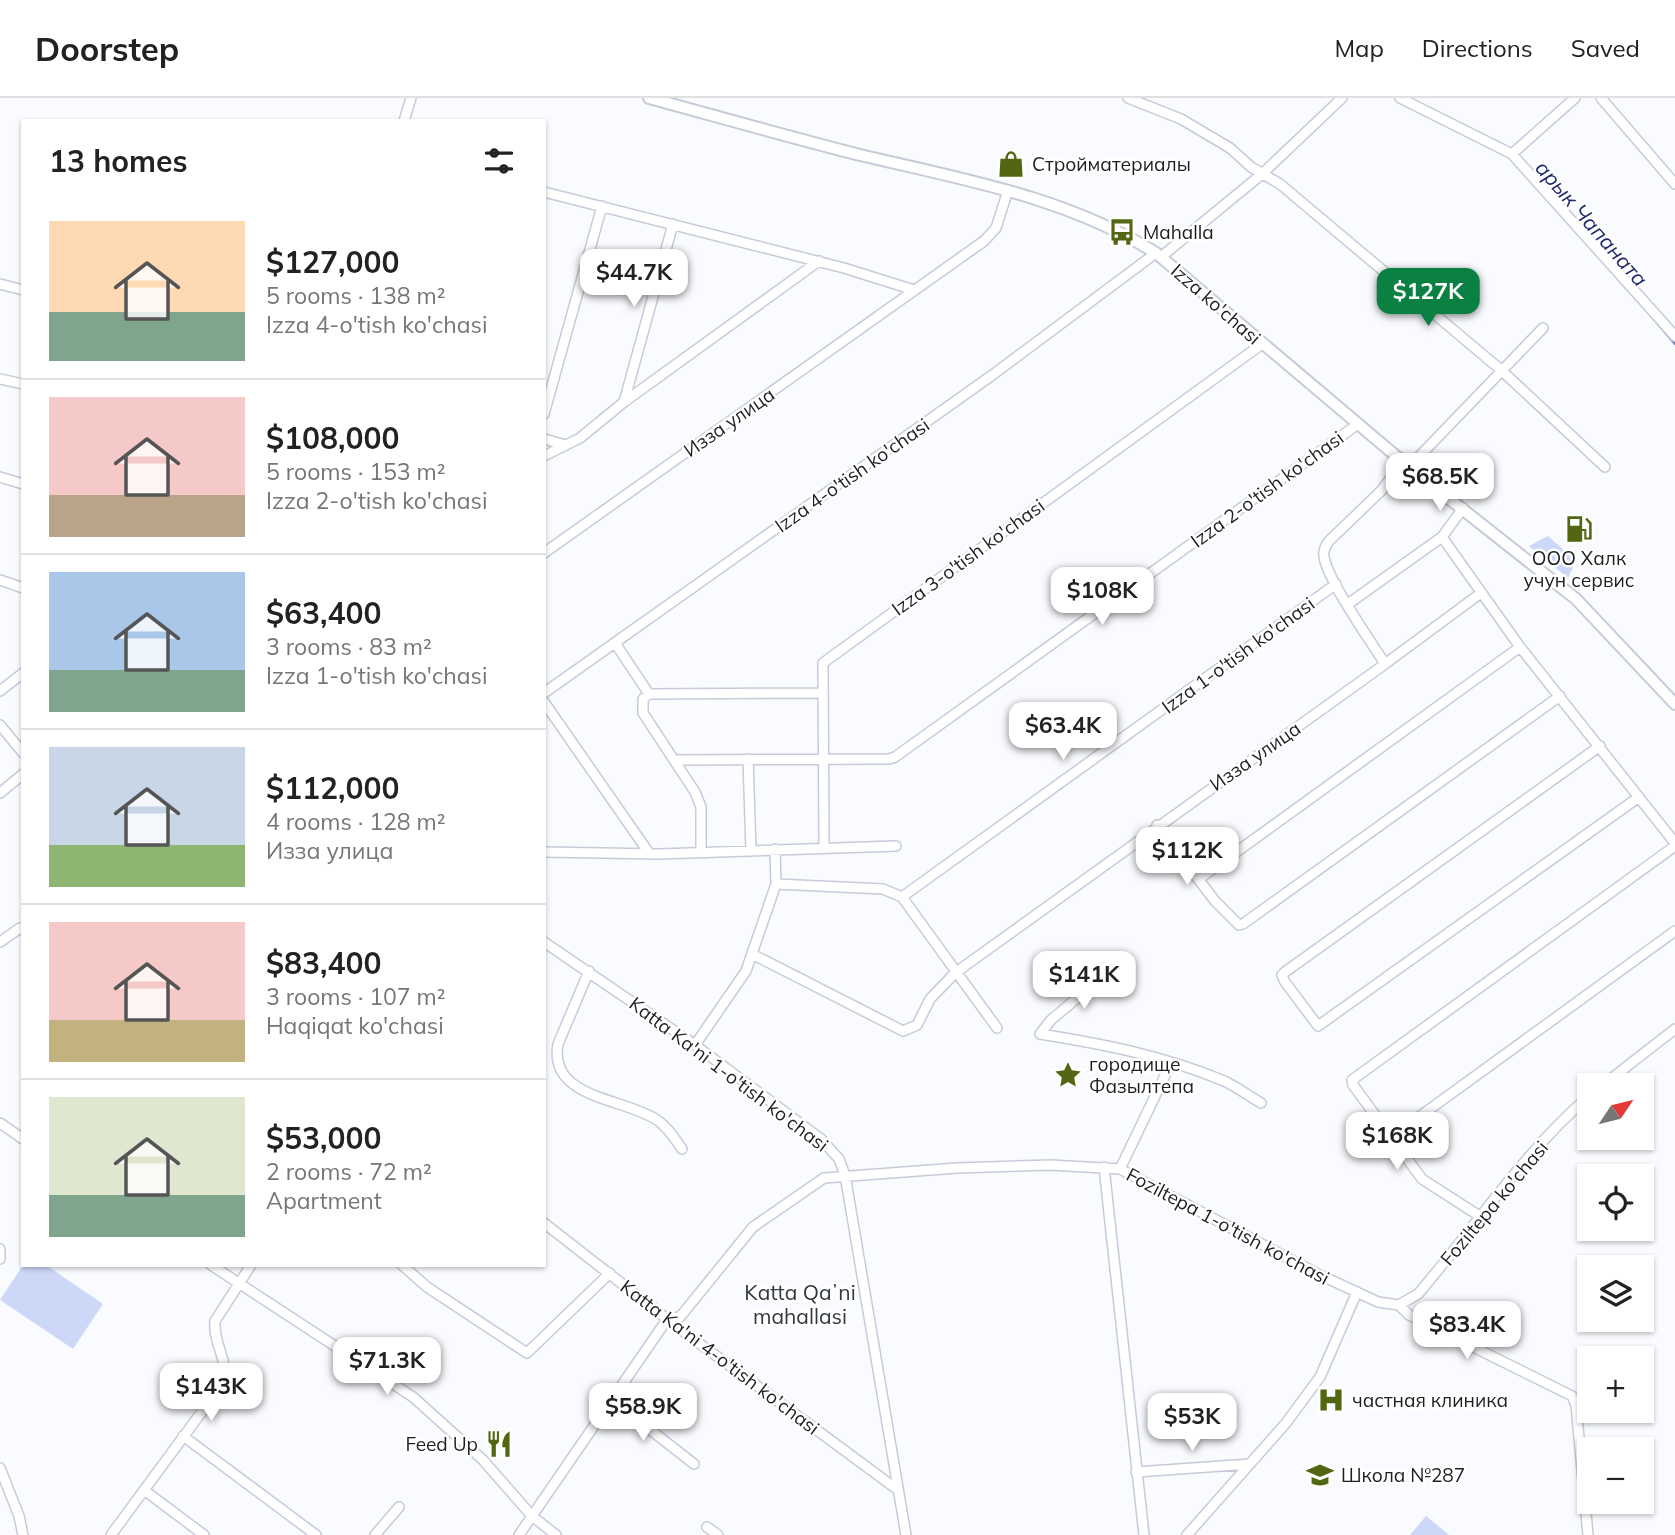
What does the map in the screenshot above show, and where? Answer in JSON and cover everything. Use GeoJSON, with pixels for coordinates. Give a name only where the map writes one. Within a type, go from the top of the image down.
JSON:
{"type":"FeatureCollection","features":[{"type":"Feature","properties":{"kind":"main road","name":"Izza ko'chasi"},"geometry":{"type":"LineString","coordinates":[[649,98],[857,154],[1008,190],[1091,218],[1122,232],[1158,255],[1406,464],[1576,599],[1675,704]]}},
{"type":"Feature","properties":{"kind":"street"},"geometry":{"type":"LineString","coordinates":[[405,119],[411,98]]}},
{"type":"Feature","properties":{"kind":"street"},"geometry":{"type":"LineString","coordinates":[[1128,98],[1181,119],[1230,148],[1262,174],[1280,184],[1501,370],[1605,467]]}},
{"type":"Feature","properties":{"kind":"street","name":"Izza 4-o'tish ko'chasi"},"geometry":{"type":"LineString","coordinates":[[546,692],[1158,255],[1262,174],[1342,98]]}},
{"type":"Feature","properties":{"kind":"street"},"geometry":{"type":"LineString","coordinates":[[1400,98],[1512,154],[1675,336]]}},
{"type":"Feature","properties":{"kind":"street"},"geometry":{"type":"LineString","coordinates":[[1512,154],[1574,98]]}},
{"type":"Feature","properties":{"kind":"street"},"geometry":{"type":"LineString","coordinates":[[1601,98],[1675,184]]}},
{"type":"Feature","properties":{"kind":"street","name":"Изза улица"},"geometry":{"type":"LineString","coordinates":[[546,552],[984,241],[996,229],[1008,190]]}},
{"type":"Feature","properties":{"kind":"street"},"geometry":{"type":"LineString","coordinates":[[546,192],[819,261],[914,290]]}},
{"type":"Feature","properties":{"kind":"street"},"geometry":{"type":"LineString","coordinates":[[546,407],[602,206]]}},
{"type":"Feature","properties":{"kind":"street"},"geometry":{"type":"LineString","coordinates":[[624,402],[673,223]]}},
{"type":"Feature","properties":{"kind":"street"},"geometry":{"type":"LineString","coordinates":[[546,455],[580,438],[624,402],[819,261]]}},
{"type":"Feature","properties":{"kind":"street"},"geometry":{"type":"LineString","coordinates":[[0,284],[21,289]]}},
{"type":"Feature","properties":{"kind":"street"},"geometry":{"type":"LineString","coordinates":[[1385,664],[1336,584],[1324,557],[1325,546],[1543,328]]}},
{"type":"Feature","properties":{"kind":"street","name":"Izza 3-o'tish ko'chasi"},"geometry":{"type":"LineString","coordinates":[[824,848],[822,663],[1262,344]]}},
{"type":"Feature","properties":{"kind":"street"},"geometry":{"type":"LineString","coordinates":[[0,379],[21,384]]}},
{"type":"Feature","properties":{"kind":"street","name":"Izza 2-o'tish ko'chasi"},"geometry":{"type":"LineString","coordinates":[[675,760],[822,761],[895,757],[1358,424]]}},
{"type":"Feature","properties":{"kind":"street"},"geometry":{"type":"LineString","coordinates":[[546,440],[566,445]]}},
{"type":"Feature","properties":{"kind":"street"},"geometry":{"type":"LineString","coordinates":[[0,477],[21,483]]}},
{"type":"Feature","properties":{"kind":"street"},"geometry":{"type":"LineString","coordinates":[[1348,604],[1441,537],[1463,508]]}},
{"type":"Feature","properties":{"kind":"street"},"geometry":{"type":"LineString","coordinates":[[1441,537],[1521,647],[1675,844],[1352,1080],[1390,1138],[1426,1184],[1481,1217]]}},
{"type":"Feature","properties":{"kind":"street"},"geometry":{"type":"LineString","coordinates":[[0,580],[21,587]]}},
{"type":"Feature","properties":{"kind":"street","name":"Izza 1-o'tish ko'chasi"},"geometry":{"type":"LineString","coordinates":[[902,897],[1336,584]]}},
{"type":"Feature","properties":{"kind":"street","name":"Изза улица"},"geometry":{"type":"LineString","coordinates":[[752,954],[903,1031],[917,1025],[930,999],[955,973],[1482,593]]}},
{"type":"Feature","properties":{"kind":"street"},"geometry":{"type":"LineString","coordinates":[[615,643],[649,694]]}},
{"type":"Feature","properties":{"kind":"street"},"geometry":{"type":"LineString","coordinates":[[1199,878],[1521,647]]}},
{"type":"Feature","properties":{"kind":"street"},"geometry":{"type":"LineString","coordinates":[[0,691],[21,675]]}},
{"type":"Feature","properties":{"kind":"street"},"geometry":{"type":"LineString","coordinates":[[701,851],[701,807],[695,792],[643,713],[643,699],[649,694],[822,693]]}},
{"type":"Feature","properties":{"kind":"street"},"geometry":{"type":"LineString","coordinates":[[1157,825],[1215,901],[1241,925],[1560,696]]}},
{"type":"Feature","properties":{"kind":"street"},"geometry":{"type":"LineString","coordinates":[[546,705],[649,853]]}},
{"type":"Feature","properties":{"kind":"street"},"geometry":{"type":"LineString","coordinates":[[0,725],[21,751]]}},
{"type":"Feature","properties":{"kind":"street"},"geometry":{"type":"LineString","coordinates":[[1600,746],[1285,972],[1282,975],[1285,982],[1318,1026],[1639,797]]}},
{"type":"Feature","properties":{"kind":"street"},"geometry":{"type":"LineString","coordinates":[[748,759],[751,850]]}},
{"type":"Feature","properties":{"kind":"street"},"geometry":{"type":"LineString","coordinates":[[0,793],[21,776]]}},
{"type":"Feature","properties":{"kind":"street"},"geometry":{"type":"LineString","coordinates":[[546,852],[649,853],[896,846]]}},
{"type":"Feature","properties":{"kind":"street"},"geometry":{"type":"LineString","coordinates":[[695,1045],[746,971],[776,884],[775,849]]}},
{"type":"Feature","properties":{"kind":"street"},"geometry":{"type":"LineString","coordinates":[[776,884],[883,889],[902,897],[997,1028]]}},
{"type":"Feature","properties":{"kind":"street"},"geometry":{"type":"LineString","coordinates":[[0,942],[21,928]]}},
{"type":"Feature","properties":{"kind":"street"},"geometry":{"type":"LineString","coordinates":[[1390,1138],[1675,931]]}},
{"type":"Feature","properties":{"kind":"street","name":"Katta Ka'ni 1-o'tish ko'chasi"},"geometry":{"type":"LineString","coordinates":[[546,943],[695,1045],[821,1139],[836,1154],[845,1175],[905,1535]]}},
{"type":"Feature","properties":{"kind":"street"},"geometry":{"type":"LineString","coordinates":[[589,971],[558,1044],[556,1053],[559,1066],[569,1080],[584,1091],[657,1119],[682,1149]]}},
{"type":"Feature","properties":{"kind":"street"},"geometry":{"type":"LineString","coordinates":[[1109,971],[1051,1020],[1040,1034],[1116,1047],[1171,1063],[1224,1082],[1261,1103]]}},
{"type":"Feature","properties":{"kind":"street"},"geometry":{"type":"LineString","coordinates":[[1618,1073],[1675,1029]]}},
{"type":"Feature","properties":{"kind":"street"},"geometry":{"type":"LineString","coordinates":[[1120,1169],[1171,1063]]}},
{"type":"Feature","properties":{"kind":"street","name":"Foziltepa ko'chasi"},"geometry":{"type":"LineString","coordinates":[[1399,1305],[1418,1294],[1541,1145],[1577,1108]]}},
{"type":"Feature","properties":{"kind":"street"},"geometry":{"type":"LineString","coordinates":[[0,1123],[21,1138]]}},
{"type":"Feature","properties":{"kind":"street","name":"Foziltepa 1-o'tish ko'chasi"},"geometry":{"type":"LineString","coordinates":[[519,1535],[668,1318],[680,1317],[753,1227],[824,1178],[1051,1165],[1120,1169],[1357,1292]]}},
{"type":"Feature","properties":{"kind":"street"},"geometry":{"type":"LineString","coordinates":[[1104,1167],[1144,1535]]}},
{"type":"Feature","properties":{"kind":"street","name":"Katta Ka'ni 4-o'tish ko'chasi"},"geometry":{"type":"LineString","coordinates":[[546,1225],[898,1490]]}},
{"type":"Feature","properties":{"kind":"street"},"geometry":{"type":"LineString","coordinates":[[0,1249],[0,1259]]}},
{"type":"Feature","properties":{"kind":"street"},"geometry":{"type":"LineString","coordinates":[[214,1267],[413,1397],[482,1459],[532,1516],[556,1535]]}},
{"type":"Feature","properties":{"kind":"street"},"geometry":{"type":"LineString","coordinates":[[111,1535],[226,1379],[225,1363],[214,1331],[215,1321],[250,1267]]}},
{"type":"Feature","properties":{"kind":"street"},"geometry":{"type":"LineString","coordinates":[[404,1267],[427,1287],[527,1353],[610,1273]]}},
{"type":"Feature","properties":{"kind":"street"},"geometry":{"type":"LineString","coordinates":[[1187,1535],[1286,1423],[1322,1373],[1357,1292],[1378,1302],[1399,1305],[1409,1315],[1572,1396],[1576,1405],[1588,1535]]}},
{"type":"Feature","properties":{"kind":"street"},"geometry":{"type":"LineString","coordinates":[[611,1399],[694,1464]]}},
{"type":"Feature","properties":{"kind":"street"},"geometry":{"type":"LineString","coordinates":[[183,1436],[316,1535]]}},
{"type":"Feature","properties":{"kind":"street"},"geometry":{"type":"LineString","coordinates":[[1136,1472],[1250,1464]]}},
{"type":"Feature","properties":{"kind":"street"},"geometry":{"type":"LineString","coordinates":[[0,1468],[23,1535]]}},
{"type":"Feature","properties":{"kind":"street"},"geometry":{"type":"LineString","coordinates":[[144,1490],[204,1535]]}},
{"type":"Feature","properties":{"kind":"street"},"geometry":{"type":"LineString","coordinates":[[375,1535],[399,1507]]}},
{"type":"Feature","properties":{"kind":"street"},"geometry":{"type":"LineString","coordinates":[[707,1527],[718,1535]]}},
{"type":"Feature","properties":{"kind":"shaded area"},"geometry":{"type":"Polygon","coordinates":[[[1548,536],[1576,561],[1568,578],[1529,546],[1548,536]]]}},
{"type":"Feature","properties":{"kind":"shaded area"},"geometry":{"type":"Polygon","coordinates":[[[22,1267],[49,1267],[103,1304],[73,1349],[0,1300],[22,1267]]]}},
{"type":"Feature","properties":{"kind":"shaded area"},"geometry":{"type":"Polygon","coordinates":[[[1426,1516],[1449,1535],[1410,1535],[1426,1516]]]}},
{"type":"Feature","properties":{"kind":"waterway","name":"арык Чапаната"},"geometry":{"type":"LineString","coordinates":[[1652,317],[1675,344]]}},
{"type":"Feature","properties":{"kind":"place","name":"Стройматериалы"},"geometry":{"type":"Point","coordinates":[1011,164]}},
{"type":"Feature","properties":{"kind":"place","name":"Mahalla"},"geometry":{"type":"Point","coordinates":[1122,232]}},
{"type":"Feature","properties":{"kind":"place","name":"ООО Халк учун сервис"},"geometry":{"type":"Point","coordinates":[1579,529]}},
{"type":"Feature","properties":{"kind":"place","name":"городище Фазылтепа"},"geometry":{"type":"Point","coordinates":[1068,1075]}},
{"type":"Feature","properties":{"kind":"place","name":"частная клиника"},"geometry":{"type":"Point","coordinates":[1331,1400]}},
{"type":"Feature","properties":{"kind":"place","name":"Feed Up"},"geometry":{"type":"Point","coordinates":[499,1444]}},
{"type":"Feature","properties":{"kind":"place","name":"Школа №287"},"geometry":{"type":"Point","coordinates":[1320,1475]}},
{"type":"Feature","properties":{"kind":"district","name":"Katta Qaʼni mahallasi"},"geometry":{"type":"Point","coordinates":[800,1304]}}]}
